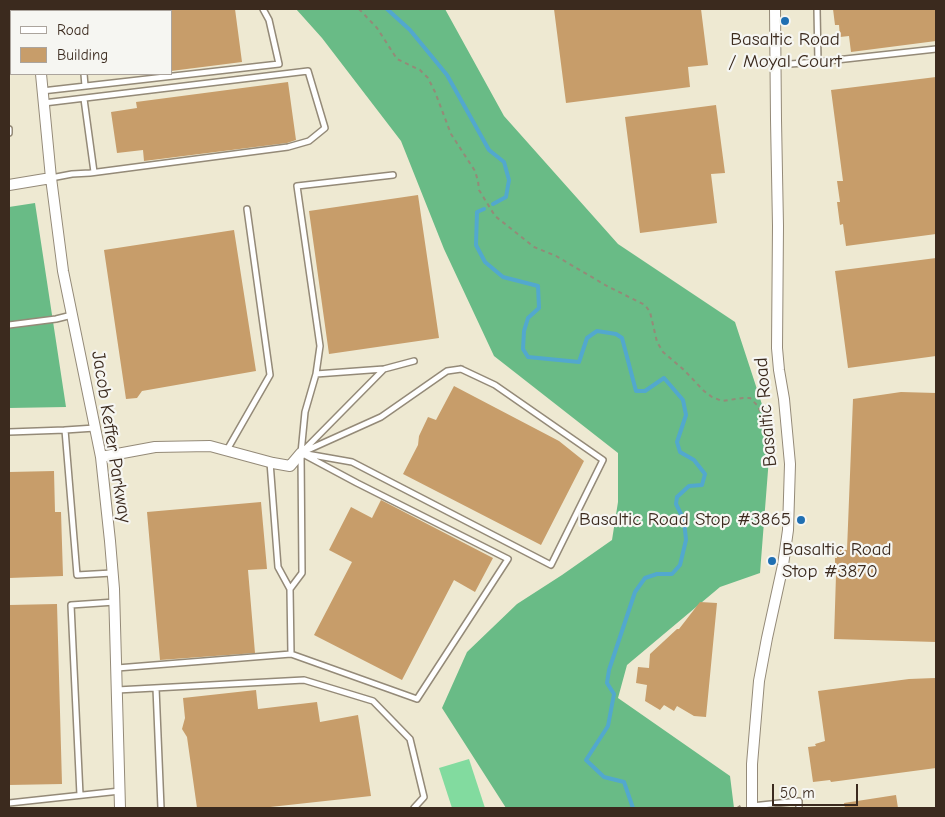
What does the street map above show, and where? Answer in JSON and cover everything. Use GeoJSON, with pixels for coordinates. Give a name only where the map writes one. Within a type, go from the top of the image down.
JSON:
{"type":"FeatureCollection","features":[{"type":"Feature","properties":{"kind":"street","name":"Basaltic Road"},"geometry":{"type":"LineString","coordinates":[[748,806],[759,681],[783,565],[788,530],[790,464],[778,348],[776,9]]}},
{"type":"Feature","properties":{"kind":"street","name":"Jacob Keffer Parkway"},"geometry":{"type":"LineString","coordinates":[[40,75],[63,271],[101,456],[113,573],[120,808]]}},
{"type":"Feature","properties":{"kind":"street"},"geometry":{"type":"LineString","coordinates":[[9,185],[52,178]]}},
{"type":"Feature","properties":{"kind":"street"},"geometry":{"type":"LineString","coordinates":[[101,456],[155,447],[210,446],[290,466],[301,453]]}},
{"type":"Feature","properties":{"kind":"lane"},"geometry":{"type":"LineString","coordinates":[[42,91],[279,64],[268,20],[263,9]]}},
{"type":"Feature","properties":{"kind":"lane"},"geometry":{"type":"LineString","coordinates":[[816,9],[818,62]]}},
{"type":"Feature","properties":{"kind":"lane"},"geometry":{"type":"LineString","coordinates":[[776,65],[936,49]]}},
{"type":"Feature","properties":{"kind":"lane"},"geometry":{"type":"LineString","coordinates":[[44,103],[308,71],[325,128],[309,141],[288,147],[52,178]]}},
{"type":"Feature","properties":{"kind":"lane"},"geometry":{"type":"LineString","coordinates":[[84,75],[85,86]]}},
{"type":"Feature","properties":{"kind":"lane"},"geometry":{"type":"LineString","coordinates":[[84,99],[94,172]]}},
{"type":"Feature","properties":{"kind":"lane"},"geometry":{"type":"LineString","coordinates":[[290,589],[302,572],[301,453],[305,412],[316,374],[320,346],[297,186],[393,175]]}},
{"type":"Feature","properties":{"kind":"lane"},"geometry":{"type":"LineString","coordinates":[[227,450],[270,374],[247,209]]}},
{"type":"Feature","properties":{"kind":"lane"},"geometry":{"type":"LineString","coordinates":[[9,325],[72,315]]}},
{"type":"Feature","properties":{"kind":"lane"},"geometry":{"type":"LineString","coordinates":[[316,374],[384,369],[414,362]]}},
{"type":"Feature","properties":{"kind":"lane"},"geometry":{"type":"LineString","coordinates":[[301,453],[384,369]]}},
{"type":"Feature","properties":{"kind":"lane"},"geometry":{"type":"LineString","coordinates":[[462,369],[495,385],[603,460],[551,565],[352,462],[301,453],[381,418],[447,371],[462,369]]}},
{"type":"Feature","properties":{"kind":"lane"},"geometry":{"type":"LineString","coordinates":[[9,432],[95,428]]}},
{"type":"Feature","properties":{"kind":"lane"},"geometry":{"type":"LineString","coordinates":[[65,430],[77,575],[113,573]]}},
{"type":"Feature","properties":{"kind":"lane"},"geometry":{"type":"LineString","coordinates":[[117,668],[290,654],[417,699],[508,559],[301,453]]}},
{"type":"Feature","properties":{"kind":"lane"},"geometry":{"type":"LineString","coordinates":[[270,462],[278,567],[290,589],[290,654]]}},
{"type":"Feature","properties":{"kind":"lane"},"geometry":{"type":"LineString","coordinates":[[80,795],[71,605],[114,602]]}},
{"type":"Feature","properties":{"kind":"lane"},"geometry":{"type":"LineString","coordinates":[[117,690],[304,680],[373,701],[410,738],[424,797],[414,808]]}},
{"type":"Feature","properties":{"kind":"lane"},"geometry":{"type":"LineString","coordinates":[[156,688],[161,808]]}},
{"type":"Feature","properties":{"kind":"lane"},"geometry":{"type":"LineString","coordinates":[[9,803],[120,791]]}},
{"type":"Feature","properties":{"kind":"lane"},"geometry":{"type":"LineString","coordinates":[[748,806],[799,801],[799,808]]}},
{"type":"Feature","properties":{"kind":"path"},"geometry":{"type":"LineString","coordinates":[[359,9],[376,28],[398,59],[420,70],[428,78],[450,134],[475,172],[479,190],[495,216],[534,247],[556,256],[645,305],[650,312],[657,342],[663,352],[712,397],[722,401],[750,398],[758,406],[764,421],[770,425]]}},
{"type":"Feature","properties":{"kind":"path"},"geometry":{"type":"LineString","coordinates":[[737,808],[748,806]]}},
{"type":"Feature","properties":{"kind":"green space"},"geometry":{"type":"Polygon","coordinates":[[[296,9],[445,9],[504,116],[618,244],[735,322],[771,432],[760,573],[720,587],[627,665],[618,698],[730,776],[734,808],[506,808],[442,708],[467,652],[517,604],[612,540],[618,502],[618,453],[494,356],[444,249],[401,141],[322,38],[296,9]]]}},
{"type":"Feature","properties":{"kind":"green space"},"geometry":{"type":"Polygon","coordinates":[[[35,203],[66,407],[9,408],[9,207],[35,203]]]}},
{"type":"Feature","properties":{"kind":"green space"},"geometry":{"type":"Polygon","coordinates":[[[469,759],[485,808],[452,808],[439,768],[469,759]]]}},
{"type":"Feature","properties":{"kind":"building"},"geometry":{"type":"Polygon","coordinates":[[[235,9],[242,62],[172,71],[171,10],[235,9]]]}},
{"type":"Feature","properties":{"kind":"building"},"geometry":{"type":"Polygon","coordinates":[[[554,9],[701,9],[708,65],[688,67],[690,87],[566,103],[554,9]]]}},
{"type":"Feature","properties":{"kind":"building"},"geometry":{"type":"Polygon","coordinates":[[[833,9],[936,9],[936,41],[851,52],[849,36],[840,37],[839,25],[835,25],[833,9]]]}},
{"type":"Feature","properties":{"kind":"building"},"geometry":{"type":"Polygon","coordinates":[[[936,77],[936,234],[846,246],[843,224],[840,225],[837,202],[840,202],[837,181],[843,181],[831,90],[936,77]]]}},
{"type":"Feature","properties":{"kind":"building"},"geometry":{"type":"Polygon","coordinates":[[[288,82],[296,140],[287,143],[144,161],[143,150],[117,153],[111,112],[137,108],[136,102],[288,82]]]}},
{"type":"Feature","properties":{"kind":"building"},"geometry":{"type":"Polygon","coordinates":[[[716,105],[725,173],[711,174],[717,223],[640,233],[625,117],[716,105]]]}},
{"type":"Feature","properties":{"kind":"building"},"geometry":{"type":"Polygon","coordinates":[[[418,195],[439,338],[329,354],[309,211],[418,195]]]}},
{"type":"Feature","properties":{"kind":"building"},"geometry":{"type":"Polygon","coordinates":[[[234,230],[256,371],[142,391],[137,398],[126,399],[104,250],[234,230]]]}},
{"type":"Feature","properties":{"kind":"building"},"geometry":{"type":"Polygon","coordinates":[[[936,258],[936,356],[848,368],[835,271],[936,258]]]}},
{"type":"Feature","properties":{"kind":"building"},"geometry":{"type":"Polygon","coordinates":[[[454,386],[559,441],[584,461],[541,545],[403,474],[418,445],[419,436],[428,417],[436,420],[454,386]]]}},
{"type":"Feature","properties":{"kind":"building"},"geometry":{"type":"Polygon","coordinates":[[[901,392],[936,393],[936,642],[834,639],[835,558],[837,558],[837,549],[847,550],[853,399],[901,392]]]}},
{"type":"Feature","properties":{"kind":"building"},"geometry":{"type":"Polygon","coordinates":[[[54,471],[55,512],[61,512],[63,576],[9,578],[9,472],[54,471]]]}},
{"type":"Feature","properties":{"kind":"building"},"geometry":{"type":"Polygon","coordinates":[[[381,500],[493,558],[475,592],[454,580],[402,680],[314,635],[352,562],[329,550],[351,507],[372,518],[381,500]]]}},
{"type":"Feature","properties":{"kind":"building"},"geometry":{"type":"Polygon","coordinates":[[[261,502],[267,569],[248,570],[255,653],[160,660],[147,512],[261,502]]]}},
{"type":"Feature","properties":{"kind":"building"},"geometry":{"type":"Polygon","coordinates":[[[700,602],[717,603],[706,717],[694,716],[677,706],[674,711],[664,705],[660,710],[645,701],[647,685],[636,683],[638,667],[649,668],[650,654],[679,629],[700,602]]]}},
{"type":"Feature","properties":{"kind":"building"},"geometry":{"type":"Polygon","coordinates":[[[57,604],[62,784],[9,785],[9,605],[57,604]]]}},
{"type":"Feature","properties":{"kind":"building"},"geometry":{"type":"Polygon","coordinates":[[[935,678],[936,768],[831,782],[830,780],[813,782],[808,747],[816,746],[815,744],[825,741],[818,691],[909,679],[935,678]]]}},
{"type":"Feature","properties":{"kind":"building"},"geometry":{"type":"Polygon","coordinates":[[[256,690],[258,709],[317,702],[320,722],[358,715],[371,796],[261,808],[197,808],[187,737],[182,729],[185,718],[183,698],[256,690]]]}},
{"type":"Feature","properties":{"kind":"building"},"geometry":{"type":"Polygon","coordinates":[[[896,795],[898,808],[845,808],[844,803],[896,795]]]}},
{"type":"Feature","properties":{"kind":"waterway"},"geometry":{"type":"LineString","coordinates":[[387,9],[410,30],[447,75],[489,150],[504,162],[509,180],[506,197],[493,204]]}},
{"type":"Feature","properties":{"kind":"waterway"},"geometry":{"type":"LineString","coordinates":[[484,209],[477,212],[476,245],[485,262],[503,277],[538,286],[539,308],[528,318],[524,331],[523,349],[528,357],[579,362],[587,338],[597,331],[616,334],[622,338],[636,391],[645,391],[664,378],[683,400],[686,415],[677,442],[680,452],[694,460],[705,474],[702,485],[689,486],[677,497],[676,504],[684,520],[686,540],[680,565],[672,574],[657,574],[645,578],[635,592],[609,670],[607,683],[614,694],[608,726],[586,760],[604,777],[624,782],[633,808]]}},
{"type":"Feature","properties":{"kind":"place","name":"Basaltic Road / Moyal Court"},"geometry":{"type":"Point","coordinates":[785,21]}},
{"type":"Feature","properties":{"kind":"place","name":"Basaltic Road Stop #3865"},"geometry":{"type":"Point","coordinates":[801,520]}},
{"type":"Feature","properties":{"kind":"place","name":"Basaltic Road Stop #3870"},"geometry":{"type":"Point","coordinates":[772,561]}}]}
